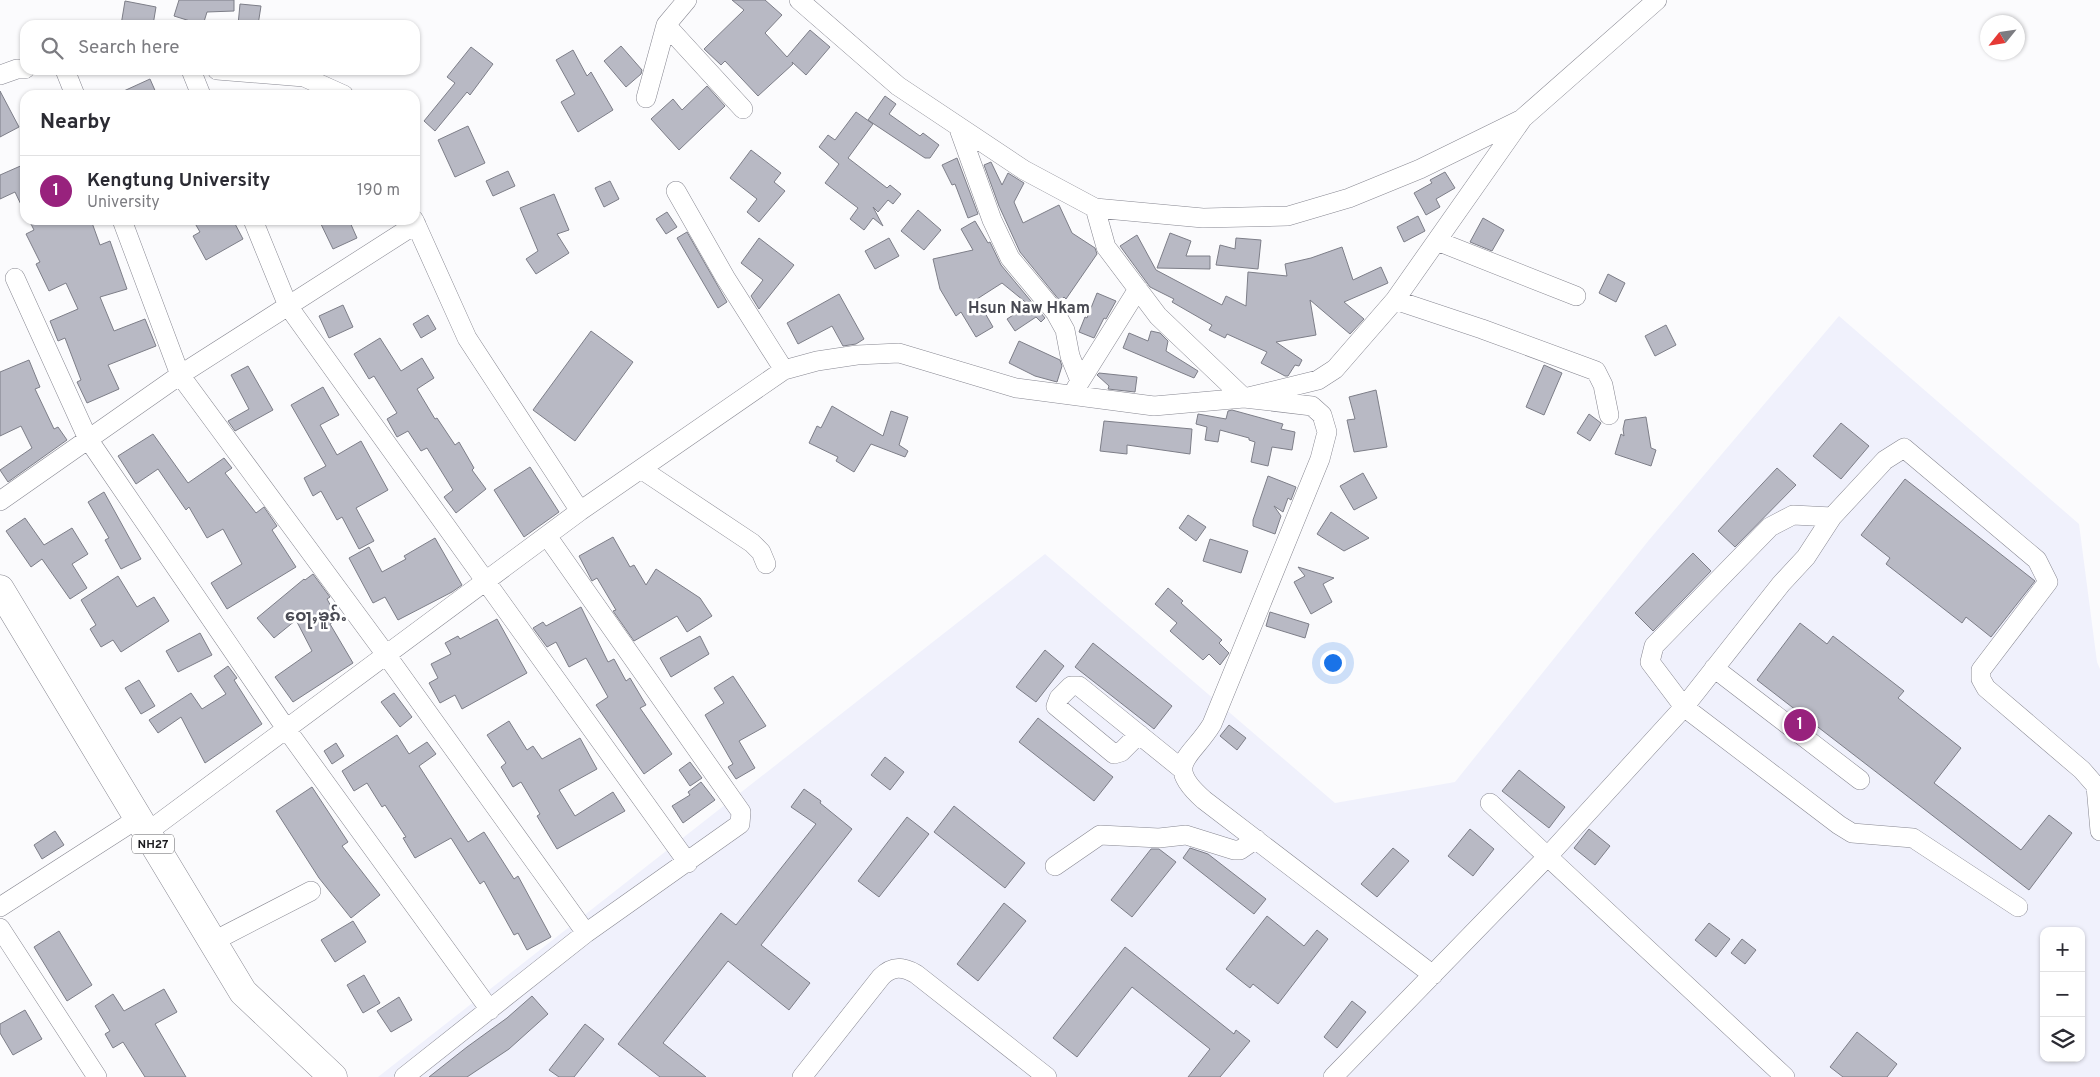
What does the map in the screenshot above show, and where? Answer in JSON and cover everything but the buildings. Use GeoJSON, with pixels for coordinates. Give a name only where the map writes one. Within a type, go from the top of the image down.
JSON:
{"type":"FeatureCollection","features":[{"type":"Feature","properties":{"kind":"highway","name":"NH27"},"geometry":{"type":"LineString","coordinates":[[0,589],[243,992],[333,1077]]}},
{"type":"Feature","properties":{"kind":"street"},"geometry":{"type":"LineString","coordinates":[[646,98],[666,25],[687,0]]}},
{"type":"Feature","properties":{"kind":"street"},"geometry":{"type":"LineString","coordinates":[[799,0],[898,86],[1024,170],[1095,208],[1203,218],[1288,216],[1349,198],[1420,169],[1523,118]]}},
{"type":"Feature","properties":{"kind":"street"},"geometry":{"type":"LineString","coordinates":[[0,907],[142,826],[287,730],[580,511],[784,370],[818,361],[857,355],[899,353],[1016,388],[1076,388],[1154,406],[1244,398],[1318,380],[1335,369],[1395,300],[1523,118],[1657,0]]}},
{"type":"Feature","properties":{"kind":"street"},"geometry":{"type":"LineString","coordinates":[[666,25],[743,110]]}},
{"type":"Feature","properties":{"kind":"street"},"geometry":{"type":"LineString","coordinates":[[0,75],[20,69]]}},
{"type":"Feature","properties":{"kind":"street"},"geometry":{"type":"LineString","coordinates":[[67,75],[73,90]]}},
{"type":"Feature","properties":{"kind":"street"},"geometry":{"type":"LineString","coordinates":[[193,75],[199,90]]}},
{"type":"Feature","properties":{"kind":"street"},"geometry":{"type":"LineString","coordinates":[[279,75],[304,77],[333,90]]}},
{"type":"Feature","properties":{"kind":"street"},"geometry":{"type":"LineString","coordinates":[[958,126],[992,220],[1010,258],[1055,312],[1065,330],[1076,388]]}},
{"type":"Feature","properties":{"kind":"street"},"geometry":{"type":"LineString","coordinates":[[676,191],[725,276],[784,370]]}},
{"type":"Feature","properties":{"kind":"street"},"geometry":{"type":"LineString","coordinates":[[1095,208],[1106,247],[1158,316],[1244,398],[1312,406],[1322,415],[1327,432],[1320,460],[1212,724],[1202,740],[1193,747],[1186,757],[1183,770],[1184,779],[1188,786],[1432,975]]}},
{"type":"Feature","properties":{"kind":"street"},"geometry":{"type":"LineString","coordinates":[[124,225],[180,375],[387,656],[586,933]]}},
{"type":"Feature","properties":{"kind":"street"},"geometry":{"type":"LineString","coordinates":[[255,225],[288,306],[688,863]]}},
{"type":"Feature","properties":{"kind":"street"},"geometry":{"type":"LineString","coordinates":[[0,501],[180,375],[410,225]]}},
{"type":"Feature","properties":{"kind":"street"},"geometry":{"type":"LineString","coordinates":[[416,225],[467,338],[580,511]]}},
{"type":"Feature","properties":{"kind":"street"},"geometry":{"type":"LineString","coordinates":[[1437,241],[1576,296]]}},
{"type":"Feature","properties":{"kind":"street"},"geometry":{"type":"LineString","coordinates":[[15,278],[88,440],[287,730],[490,1010]]}},
{"type":"Feature","properties":{"kind":"street"},"geometry":{"type":"LineString","coordinates":[[1076,388],[1138,289]]}},
{"type":"Feature","properties":{"kind":"street"},"geometry":{"type":"LineString","coordinates":[[1395,300],[1482,329],[1596,371],[1603,385],[1609,414]]}},
{"type":"Feature","properties":{"kind":"street"},"geometry":{"type":"LineString","coordinates":[[1333,1077],[1548,856],[1684,707],[1781,584],[1806,557],[1832,517],[1885,460],[1904,448],[2037,560],[2048,582],[1981,670],[1981,679],[1986,688],[2082,770],[2096,786],[2100,831]]}},
{"type":"Feature","properties":{"kind":"street"},"geometry":{"type":"LineString","coordinates":[[641,469],[752,544],[761,552],[766,564]]}},
{"type":"Feature","properties":{"kind":"street"},"geometry":{"type":"LineString","coordinates":[[1832,517],[1793,515],[1770,526],[1654,646],[1650,662],[1684,707],[1839,825],[1852,833],[1913,838],[2018,907]]}},
{"type":"Feature","properties":{"kind":"street"},"geometry":{"type":"LineString","coordinates":[[404,1077],[586,933],[688,863],[740,824],[742,818],[740,812],[547,536]]}},
{"type":"Feature","properties":{"kind":"street"},"geometry":{"type":"LineString","coordinates":[[1714,668],[1860,780]]}},
{"type":"Feature","properties":{"kind":"street"},"geometry":{"type":"LineString","coordinates":[[1139,734],[1183,770]]}},
{"type":"Feature","properties":{"kind":"street"},"geometry":{"type":"LineString","coordinates":[[1490,803],[1785,1077]]}},
{"type":"Feature","properties":{"kind":"street"},"geometry":{"type":"LineString","coordinates":[[1055,866],[1100,835],[1159,838],[1186,834],[1234,850],[1240,850],[1256,839]]}},
{"type":"Feature","properties":{"kind":"street"},"geometry":{"type":"LineString","coordinates":[[212,942],[311,891]]}},
{"type":"Feature","properties":{"kind":"street"},"geometry":{"type":"LineString","coordinates":[[0,928],[97,1077]]}},
{"type":"Feature","properties":{"kind":"street"},"geometry":{"type":"LineString","coordinates":[[802,1077],[887,970],[896,968],[905,968],[916,974],[1048,1077]]}},
{"type":"Feature","properties":{"kind":"shaded area"},"geometry":{"type":"Polygon","coordinates":[[[1839,316],[2079,524],[2097,662],[2100,669],[2100,1077],[378,1077],[1045,554],[1335,803],[1455,782],[1649,540],[1839,316]]]}},
{"type":"Feature","properties":{"kind":"place","name":"Kengtung University"},"geometry":{"type":"Point","coordinates":[1800,725]}},
{"type":"Feature","properties":{"kind":"district","name":"Hsun Naw Hkam"},"geometry":{"type":"Point","coordinates":[1029,307]}},
{"type":"Feature","properties":{"kind":"district","name":"ဝေႃႇၶူၵ်ႉ"},"geometry":{"type":"Point","coordinates":[316,615]}}]}
